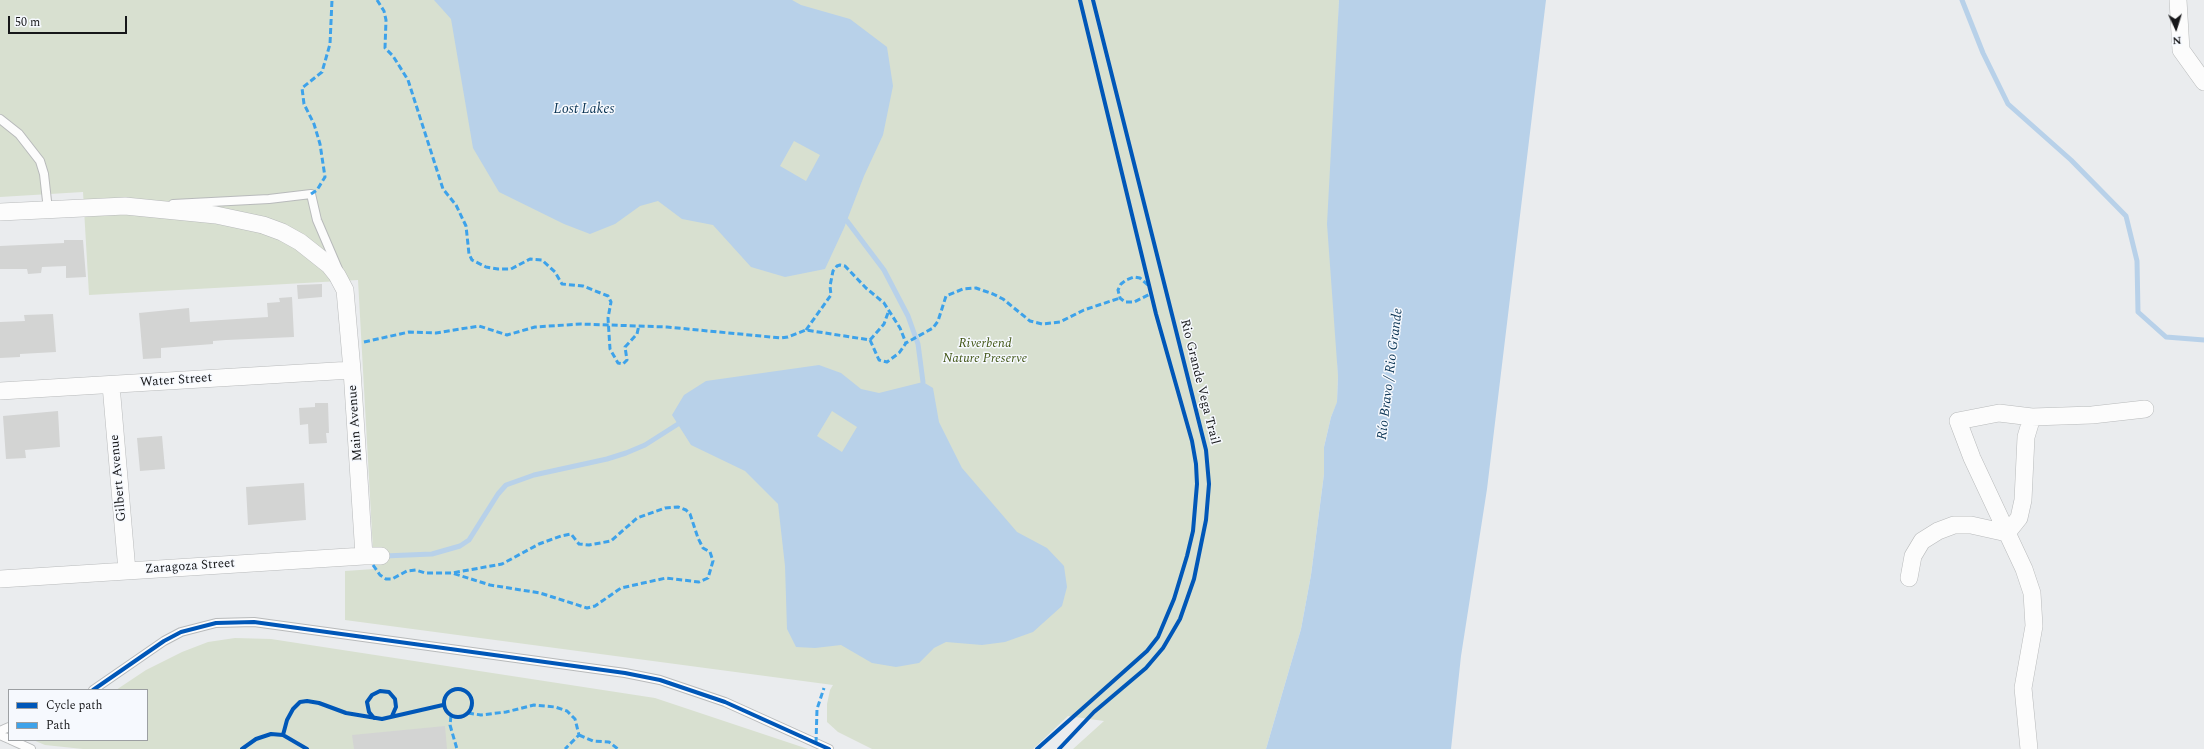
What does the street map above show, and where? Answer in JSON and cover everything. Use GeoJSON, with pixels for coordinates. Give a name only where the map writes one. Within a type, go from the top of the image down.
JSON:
{"type":"FeatureCollection","features":[{"type":"Feature","properties":{"kind":"street"},"geometry":{"type":"LineString","coordinates":[[2178,0],[2181,50],[2204,82]]}},
{"type":"Feature","properties":{"kind":"street"},"geometry":{"type":"LineString","coordinates":[[0,212],[125,206],[216,215],[263,225],[282,232],[300,242],[329,265],[337,274],[344,290]]}},
{"type":"Feature","properties":{"kind":"street","name":"Main Avenue"},"geometry":{"type":"LineString","coordinates":[[344,290],[352,370],[364,556]]}},
{"type":"Feature","properties":{"kind":"street","name":"Water Street"},"geometry":{"type":"LineString","coordinates":[[0,391],[352,370]]}},
{"type":"Feature","properties":{"kind":"street","name":"Gilbert Avenue"},"geometry":{"type":"LineString","coordinates":[[111,385],[127,571]]}},
{"type":"Feature","properties":{"kind":"street"},"geometry":{"type":"LineString","coordinates":[[2029,749],[2022,688],[2034,626],[2032,593],[2024,569],[1972,458],[1958,421],[1999,414],[2032,417],[2092,415],[2145,408]]}},
{"type":"Feature","properties":{"kind":"street"},"geometry":{"type":"LineString","coordinates":[[2007,533],[2019,518],[2023,500],[2026,437],[2032,417]]}},
{"type":"Feature","properties":{"kind":"street"},"geometry":{"type":"LineString","coordinates":[[1909,578],[1913,556],[1922,541],[1938,531],[1954,525],[1971,525],[2007,533]]}},
{"type":"Feature","properties":{"kind":"street","name":"Zaragoza Street"},"geometry":{"type":"LineString","coordinates":[[0,578],[381,556]]}},
{"type":"Feature","properties":{"kind":"lane"},"geometry":{"type":"LineString","coordinates":[[0,119],[19,134],[40,161],[44,174],[48,210]]}},
{"type":"Feature","properties":{"kind":"lane"},"geometry":{"type":"LineString","coordinates":[[125,206],[268,199],[311,194],[317,220],[335,260],[344,290]]}},
{"type":"Feature","properties":{"kind":"lane"},"geometry":{"type":"LineString","coordinates":[[94,689],[164,641],[181,632],[216,623],[254,622],[625,673],[660,680],[732,705],[829,749]]}},
{"type":"Feature","properties":{"kind":"lane"},"geometry":{"type":"LineString","coordinates":[[12,741],[31,749]]}},
{"type":"Feature","properties":{"kind":"green space","name":"Riverbend Nature Preserve"},"geometry":{"type":"Polygon","coordinates":[[[0,0],[1339,0],[1337,68],[1337,403],[1331,417],[1324,447],[1324,474],[1311,575],[1301,629],[1266,749],[1073,749],[1104,721],[1068,716],[1033,749],[872,749],[838,732],[827,722],[827,704],[830,690],[833,685],[345,620],[345,571],[374,569],[358,280],[89,295],[83,192],[0,197],[0,0]]]}},
{"type":"Feature","properties":{"kind":"green space"},"geometry":{"type":"Polygon","coordinates":[[[235,638],[271,639],[655,698],[808,749],[83,749],[45,745],[35,741],[148,741],[148,689],[118,689],[146,670],[182,652],[208,642],[235,638]]]}},
{"type":"Feature","properties":{"kind":"water","name":"Lost Lakes"},"geometry":{"type":"Polygon","coordinates":[[[434,0],[792,0],[801,5],[850,19],[887,47],[893,86],[883,135],[825,269],[785,277],[751,267],[713,225],[682,219],[658,201],[640,206],[615,224],[590,234],[564,224],[499,192],[473,148],[451,19],[434,0]],[[794,141],[780,166],[806,181],[820,155],[794,141]]]}},
{"type":"Feature","properties":{"kind":"water","name":"Río Bravo / Rio Grande"},"geometry":{"type":"Polygon","coordinates":[[[1339,0],[1546,0],[1487,489],[1461,656],[1451,749],[1266,749],[1301,629],[1311,575],[1324,474],[1324,447],[1331,417],[1337,402],[1338,376],[1327,224],[1339,0]]]}},
{"type":"Feature","properties":{"kind":"water"},"geometry":{"type":"Polygon","coordinates":[[[819,365],[841,373],[861,389],[879,393],[923,382],[933,388],[939,422],[962,468],[1017,532],[1047,548],[1064,566],[1067,587],[1062,606],[1033,632],[1005,642],[982,645],[946,642],[934,648],[919,663],[896,667],[872,663],[841,645],[815,648],[796,647],[787,629],[785,566],[778,504],[745,471],[691,445],[672,415],[684,395],[706,381],[819,365]],[[832,411],[817,436],[842,452],[857,427],[832,411]]]}},
{"type":"Feature","properties":{"kind":"building"},"geometry":{"type":"Polygon","coordinates":[[[64,240],[83,240],[86,277],[66,278],[66,266],[42,267],[41,273],[28,274],[27,269],[0,269],[0,246],[64,243],[64,240]]]}},
{"type":"Feature","properties":{"kind":"building"},"geometry":{"type":"Polygon","coordinates":[[[322,284],[322,297],[298,299],[297,285],[322,284]]]}},
{"type":"Feature","properties":{"kind":"building"},"geometry":{"type":"Polygon","coordinates":[[[292,297],[294,337],[213,341],[213,344],[161,348],[161,358],[143,359],[139,313],[189,308],[190,322],[268,317],[267,303],[280,302],[279,298],[292,297]]]}},
{"type":"Feature","properties":{"kind":"building"},"geometry":{"type":"Polygon","coordinates":[[[53,314],[56,352],[20,354],[20,357],[0,358],[0,322],[25,321],[24,315],[53,314]]]}},
{"type":"Feature","properties":{"kind":"building"},"geometry":{"type":"Polygon","coordinates":[[[315,403],[328,403],[329,433],[326,433],[327,443],[309,444],[308,424],[300,425],[299,408],[315,407],[315,403]]]}},
{"type":"Feature","properties":{"kind":"building"},"geometry":{"type":"Polygon","coordinates":[[[58,411],[60,447],[25,450],[26,458],[6,459],[3,416],[58,411]]]}},
{"type":"Feature","properties":{"kind":"building"},"geometry":{"type":"Polygon","coordinates":[[[162,436],[165,469],[140,471],[137,438],[162,436]]]}},
{"type":"Feature","properties":{"kind":"building"},"geometry":{"type":"Polygon","coordinates":[[[304,483],[306,520],[248,525],[246,487],[304,483]]]}},
{"type":"Feature","properties":{"kind":"building"},"geometry":{"type":"Polygon","coordinates":[[[445,726],[447,749],[354,749],[352,735],[445,726]]]}},
{"type":"Feature","properties":{"kind":"waterway"},"geometry":{"type":"LineString","coordinates":[[1962,0],[1983,53],[2008,104],[2071,160],[2126,216],[2137,261],[2138,312],[2166,337],[2204,340]]}},
{"type":"Feature","properties":{"kind":"waterway"},"geometry":{"type":"LineString","coordinates":[[847,221],[884,270],[908,316],[918,344],[923,382]]}},
{"type":"Feature","properties":{"kind":"waterway"},"geometry":{"type":"LineString","coordinates":[[384,556],[432,554],[460,546],[469,540],[498,494],[506,485],[534,475],[607,459],[626,453],[645,445],[678,424]]}},
{"type":"Feature","properties":{"kind":"marked path"},"geometry":{"type":"LineString","coordinates":[[311,194],[317,190],[325,177],[320,144],[314,124],[304,104],[302,88],[322,72],[330,44],[332,0]]}},
{"type":"Feature","properties":{"kind":"marked path"},"geometry":{"type":"LineString","coordinates":[[377,0],[384,11],[386,20],[385,48],[393,56],[408,80],[443,189],[456,205],[466,226],[469,254],[472,260],[486,267],[498,269],[511,269],[530,259],[542,260],[555,272],[562,284],[583,286],[608,296],[611,302],[608,318],[610,349],[618,363],[623,364],[627,360],[625,347],[637,334],[639,325]]}},
{"type":"Feature","properties":{"kind":"marked path"},"geometry":{"type":"LineString","coordinates":[[806,330],[831,295],[830,286],[833,271],[840,265],[845,266],[866,288],[884,303],[900,328],[906,343]]}},
{"type":"Feature","properties":{"kind":"marked path"},"geometry":{"type":"LineString","coordinates":[[1148,285],[1140,278],[1134,277],[1126,280],[1121,284],[1118,290],[1120,298],[1125,302],[1134,302],[1152,293]]}},
{"type":"Feature","properties":{"kind":"marked path"},"geometry":{"type":"LineString","coordinates":[[364,342],[409,332],[436,333],[479,326],[507,335],[535,327],[581,324],[667,327],[781,338],[806,330],[870,340],[879,360],[887,362],[899,353],[906,343],[933,328],[938,321],[946,296],[963,289],[976,288],[993,294],[1003,299],[1030,321],[1042,324],[1060,322],[1084,310],[1120,298]]}},
{"type":"Feature","properties":{"kind":"marked path"},"geometry":{"type":"LineString","coordinates":[[870,340],[884,324],[889,310]]}},
{"type":"Feature","properties":{"kind":"marked path"},"geometry":{"type":"LineString","coordinates":[[373,565],[380,575],[386,579],[392,579],[407,571],[416,570],[425,573],[452,573],[490,585],[540,593],[587,608],[595,606],[621,588],[666,578],[699,582],[708,578],[713,561],[710,552],[703,548],[698,538],[690,514],[686,510],[678,507],[665,508],[637,518],[611,541],[589,545],[579,544],[571,534],[561,536],[539,544],[502,564],[452,573]]}},
{"type":"Feature","properties":{"kind":"marked path"},"geometry":{"type":"LineString","coordinates":[[816,743],[817,709],[824,688]]}},
{"type":"Feature","properties":{"kind":"marked path"},"geometry":{"type":"LineString","coordinates":[[468,713],[481,715],[506,712],[534,705],[555,707],[567,711],[575,719],[579,735],[565,749]]}},
{"type":"Feature","properties":{"kind":"marked path"},"geometry":{"type":"LineString","coordinates":[[451,716],[450,725],[457,749]]}},
{"type":"Feature","properties":{"kind":"marked path"},"geometry":{"type":"LineString","coordinates":[[579,735],[593,741],[609,742],[618,749]]}},
{"type":"Feature","properties":{"kind":"cycle path"},"geometry":{"type":"LineString","coordinates":[[1037,749],[1147,651],[1158,637],[1174,599],[1187,556],[1193,531],[1197,484],[1196,464],[1192,441],[1156,314],[1080,0]]}},
{"type":"Feature","properties":{"kind":"cycle path","name":"Rio Grande Vega Trail"},"geometry":{"type":"LineString","coordinates":[[1059,749],[1094,712],[1146,668],[1163,648],[1180,619],[1194,579],[1206,520],[1209,484],[1206,450],[1093,0]]}},
{"type":"Feature","properties":{"kind":"cycle path"},"geometry":{"type":"LineString","coordinates":[[94,689],[164,641],[181,632],[216,623],[254,622],[625,673],[660,680],[725,702],[829,749]]}},
{"type":"Feature","properties":{"kind":"cycle path"},"geometry":{"type":"LineString","coordinates":[[458,689],[464,690],[468,693],[471,697],[472,703],[471,709],[468,713],[464,716],[458,717],[452,716],[448,713],[445,709],[444,703],[445,697],[448,693],[452,690],[458,689]]}},
{"type":"Feature","properties":{"kind":"cycle path"},"geometry":{"type":"LineString","coordinates":[[374,718],[369,712],[367,702],[372,695],[380,691],[389,692],[395,699],[396,707],[392,716]]}},
{"type":"Feature","properties":{"kind":"cycle path"},"geometry":{"type":"LineString","coordinates":[[283,735],[287,720],[293,709],[300,702],[307,701],[319,703],[346,713],[382,719],[443,705]]}},
{"type":"Feature","properties":{"kind":"cycle path"},"geometry":{"type":"LineString","coordinates":[[242,749],[256,739],[271,734],[283,735],[307,749]]}}]}
